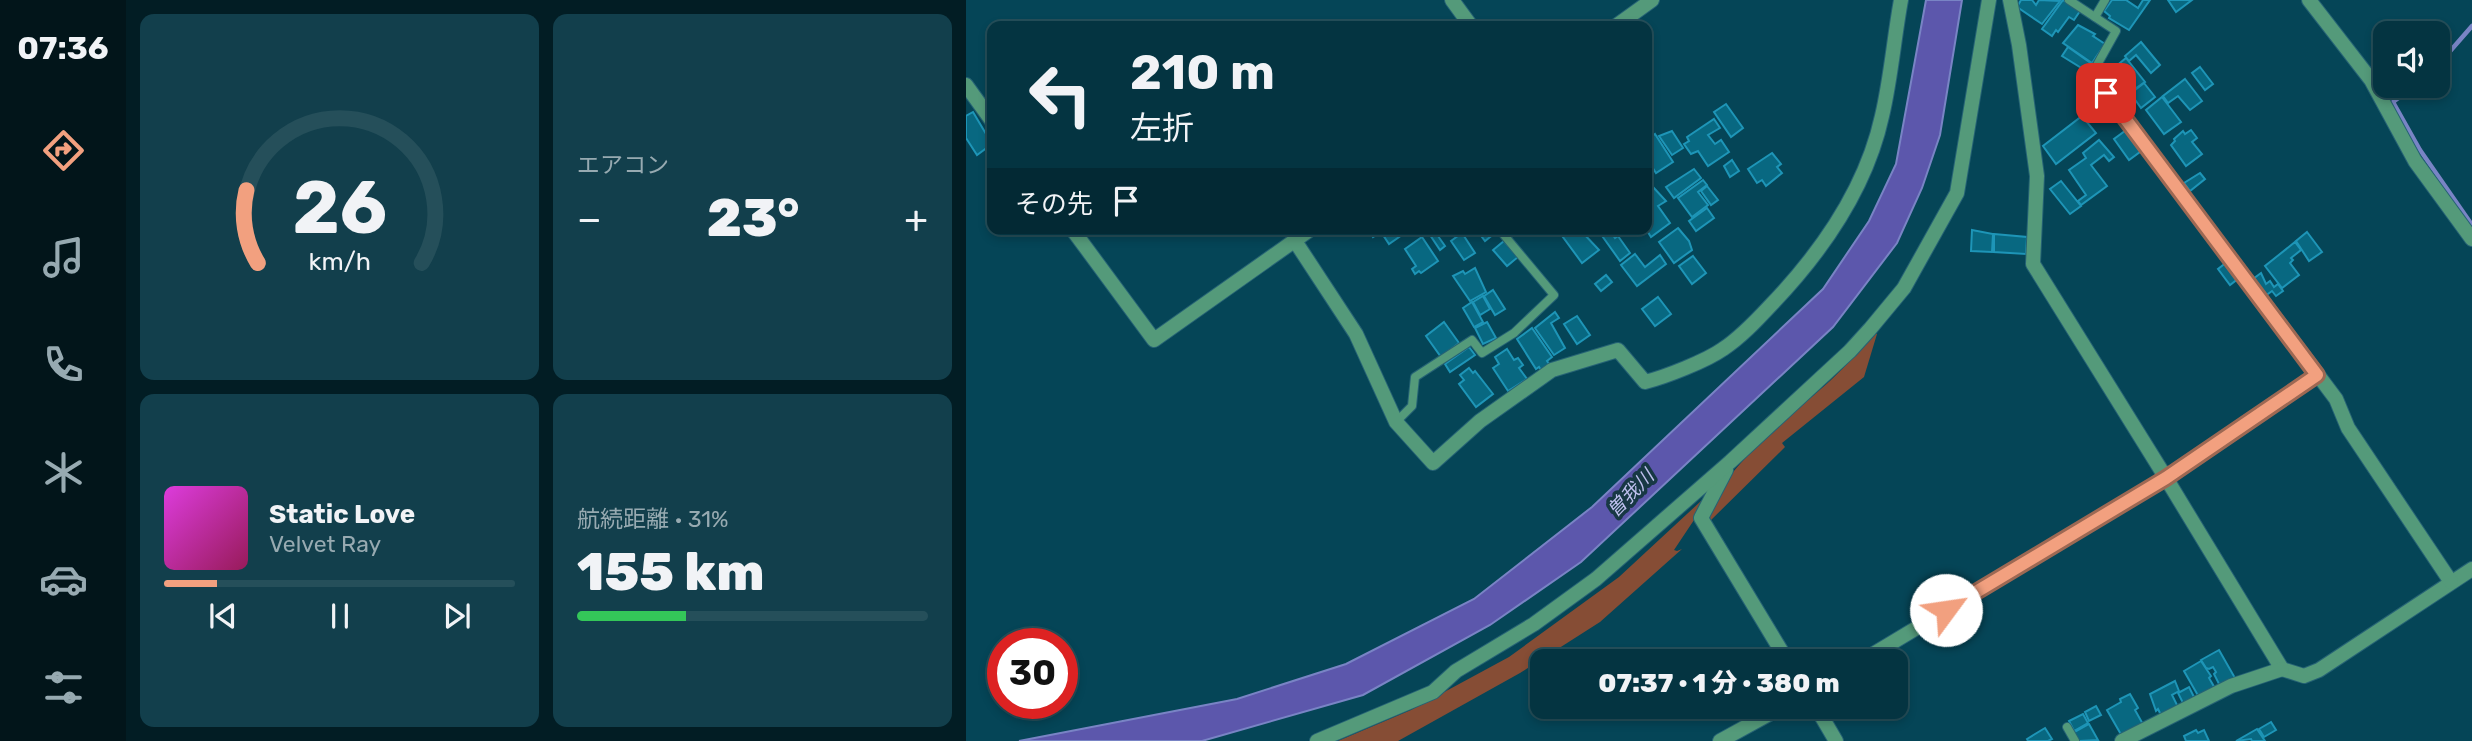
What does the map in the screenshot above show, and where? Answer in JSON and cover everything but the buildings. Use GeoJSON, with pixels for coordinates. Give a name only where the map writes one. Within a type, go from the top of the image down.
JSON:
{"type":"FeatureCollection","features":[{"type":"Feature","properties":{"kind":"street"},"geometry":{"type":"LineString","coordinates":[[1452,0],[1467,21]]}},
{"type":"Feature","properties":{"kind":"street"},"geometry":{"type":"LineString","coordinates":[[1623,21],[1651,0]]}},
{"type":"Feature","properties":{"kind":"street"},"geometry":{"type":"LineString","coordinates":[[1295,241],[1356,334],[1396,422],[1433,463],[1480,421],[1552,370],[1618,350],[1645,382],[1657,379],[1723,350],[1798,277],[1837,223],[1863,175],[1882,117],[1901,0]]}},
{"type":"Feature","properties":{"kind":"street"},"geometry":{"type":"LineString","coordinates":[[1317,741],[1433,692],[1457,671],[1534,624],[1596,579],[1730,462],[1850,351],[1904,288],[1956,193],[1989,0]]}},
{"type":"Feature","properties":{"kind":"street"},"geometry":{"type":"LineString","coordinates":[[1984,36],[2002,0]]}},
{"type":"Feature","properties":{"kind":"street"},"geometry":{"type":"LineString","coordinates":[[2010,0],[2037,176],[2033,264],[2282,669]]}},
{"type":"Feature","properties":{"kind":"street"},"geometry":{"type":"LineString","coordinates":[[2309,0],[2371,80],[2415,161],[2472,239]]}},
{"type":"Feature","properties":{"kind":"street"},"geometry":{"type":"LineString","coordinates":[[966,85],[987,114]]}},
{"type":"Feature","properties":{"kind":"street"},"geometry":{"type":"LineString","coordinates":[[2149,150],[2336,399],[2348,428],[2451,582]]}},
{"type":"Feature","properties":{"kind":"street"},"geometry":{"type":"LineString","coordinates":[[1076,235],[1154,340],[1303,235]]}},
{"type":"Feature","properties":{"kind":"street"},"geometry":{"type":"LineString","coordinates":[[1882,649],[2166,478],[2317,375]]}},
{"type":"Feature","properties":{"kind":"street"},"geometry":{"type":"LineString","coordinates":[[1730,462],[1701,518],[1780,649]]}},
{"type":"Feature","properties":{"kind":"street"},"geometry":{"type":"LineString","coordinates":[[2122,741],[2231,686],[2282,669],[2304,676],[2319,670],[2451,582],[2471,573]]}},
{"type":"Feature","properties":{"kind":"street"},"geometry":{"type":"LineString","coordinates":[[1720,741],[1760,719]]}},
{"type":"Feature","properties":{"kind":"street"},"geometry":{"type":"LineString","coordinates":[[1823,719],[1836,741]]}},
{"type":"Feature","properties":{"kind":"lane"},"geometry":{"type":"LineString","coordinates":[[2069,0],[2116,31],[2092,74],[2149,150]]}},
{"type":"Feature","properties":{"kind":"lane"},"geometry":{"type":"LineString","coordinates":[[2095,17],[2105,0]]}},
{"type":"Feature","properties":{"kind":"lane"},"geometry":{"type":"LineString","coordinates":[[1396,422],[1412,406],[1415,377],[1472,340],[1482,353],[1514,332],[1554,295],[1504,235]]}},
{"type":"Feature","properties":{"kind":"lane"},"geometry":{"type":"LineString","coordinates":[[2067,727],[2075,741]]}},
{"type":"Feature","properties":{"kind":"shaded area"},"geometry":{"type":"Polygon","coordinates":[[[1875,333],[1877,334],[1864,377],[1782,443],[1785,447],[1707,524],[1712,505],[1738,466],[1837,374],[1875,333]]]}},
{"type":"Feature","properties":{"kind":"shaded area"},"geometry":{"type":"Polygon","coordinates":[[[1701,501],[1704,502],[1674,550],[1682,549],[1600,622],[1558,649],[1530,649],[1530,667],[1398,741],[1338,741],[1411,710],[1509,657],[1619,577],[1701,501]]]}},
{"type":"Feature","properties":{"kind":"water","name":"曽我川"},"geometry":{"type":"Polygon","coordinates":[[[1926,0],[1962,0],[1940,135],[1922,188],[1897,243],[1833,327],[1581,562],[1490,625],[1363,695],[1202,741],[1019,741],[1237,699],[1346,664],[1474,599],[1592,507],[1823,289],[1869,221],[1896,164],[1926,0]]]}},
{"type":"Feature","properties":{"kind":"waterway"},"geometry":{"type":"LineString","coordinates":[[2450,51],[2472,26]]}},
{"type":"Feature","properties":{"kind":"waterway"},"geometry":{"type":"LineString","coordinates":[[2398,98],[2393,102],[2420,150],[2472,225]]}},
{"type":"Feature","properties":{"kind":"route"},"geometry":{"type":"LineString","coordinates":[[1946,610],[2166,478],[2317,375],[2106,93]]}}]}
